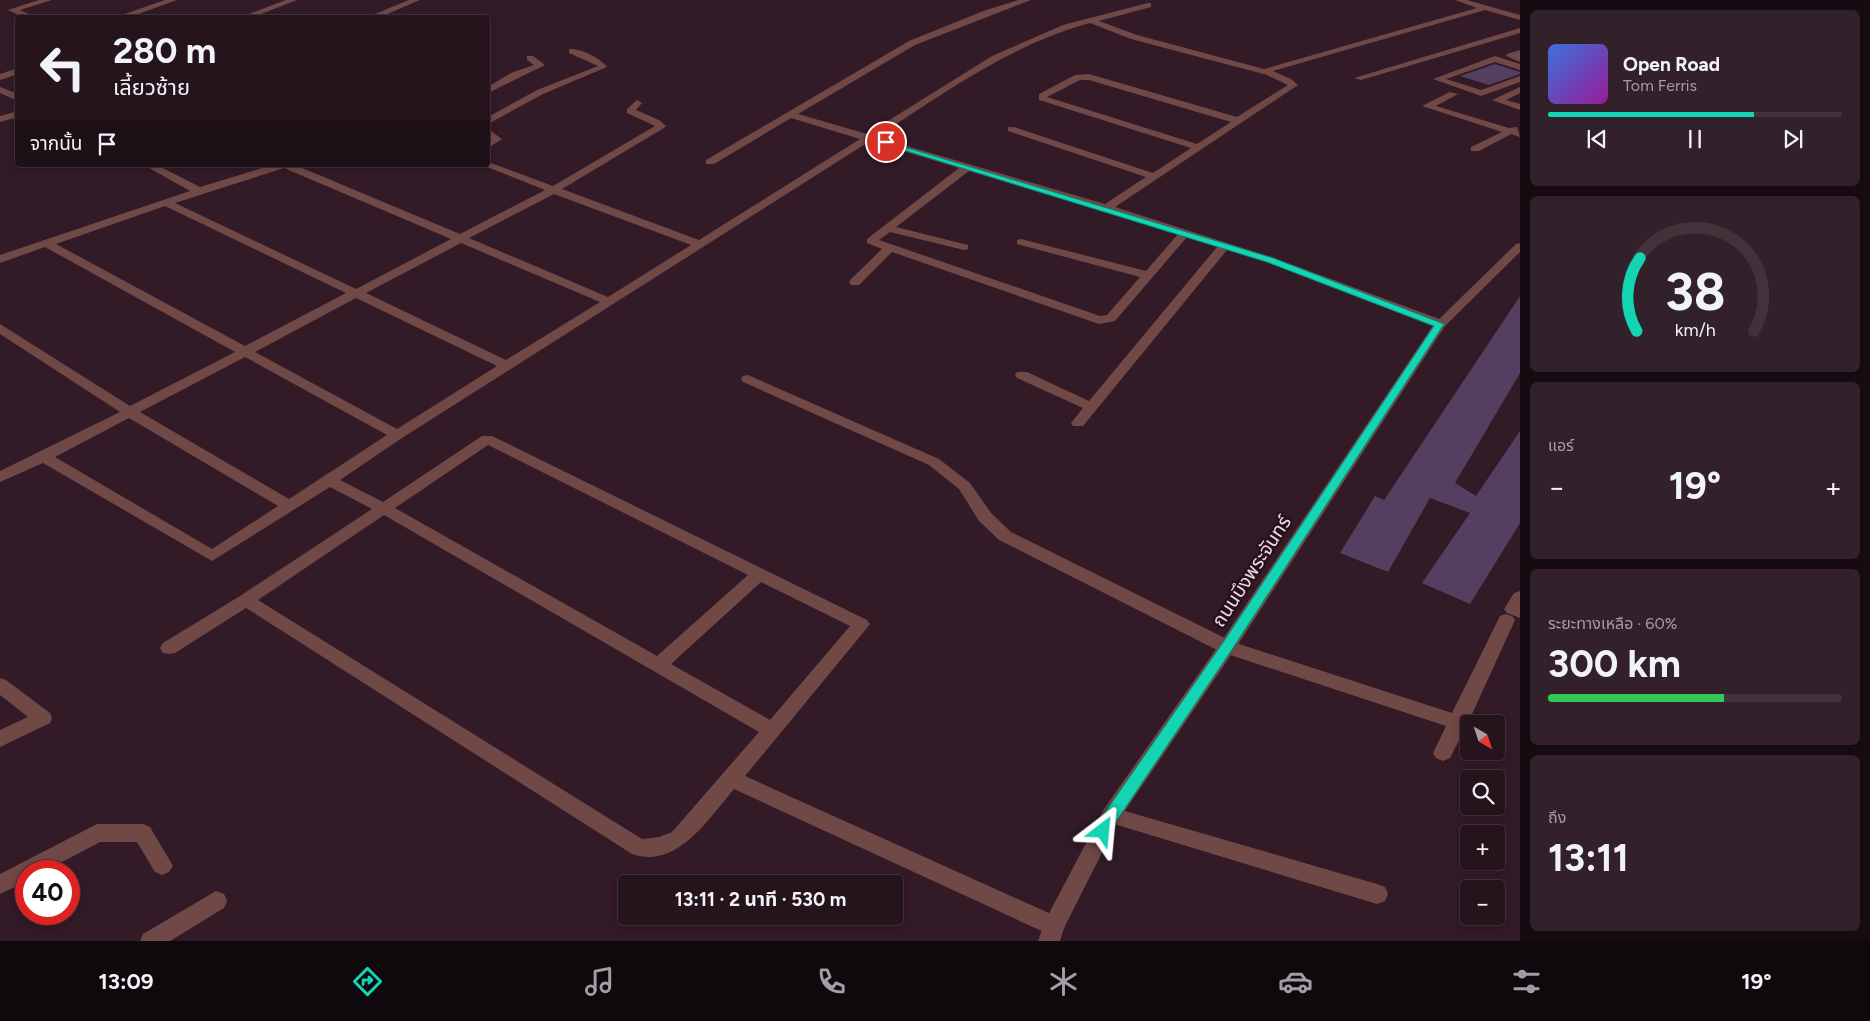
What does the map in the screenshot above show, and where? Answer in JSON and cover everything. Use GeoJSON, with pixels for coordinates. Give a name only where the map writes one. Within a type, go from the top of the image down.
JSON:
{"type":"FeatureCollection","features":[{"type":"Feature","properties":{"kind":"street"},"geometry":{"type":"LineString","coordinates":[[26,15],[12,10],[48,0]]}},
{"type":"Feature","properties":{"kind":"street"},"geometry":{"type":"LineString","coordinates":[[126,15],[173,0]]}},
{"type":"Feature","properties":{"kind":"street"},"geometry":{"type":"LineString","coordinates":[[250,15],[293,0]]}},
{"type":"Feature","properties":{"kind":"street"},"geometry":{"type":"LineString","coordinates":[[377,15],[416,0]]}},
{"type":"Feature","properties":{"kind":"street"},"geometry":{"type":"LineString","coordinates":[[710,162],[912,43],[988,12],[1027,0]]}},
{"type":"Feature","properties":{"kind":"street"},"geometry":{"type":"LineString","coordinates":[[1459,0],[1520,18]]}},
{"type":"Feature","properties":{"kind":"street"},"geometry":{"type":"LineString","coordinates":[[44,457],[212,556],[397,435],[995,58],[1060,29],[1148,5]]}},
{"type":"Feature","properties":{"kind":"street"},"geometry":{"type":"LineString","coordinates":[[1269,73],[1267,71],[1270,69],[1484,8]]}},
{"type":"Feature","properties":{"kind":"street"},"geometry":{"type":"LineString","coordinates":[[1090,20],[1134,37],[1269,73],[1293,85],[1106,208]]}},
{"type":"Feature","properties":{"kind":"street"},"geometry":{"type":"LineString","coordinates":[[1358,78],[1520,30]]}},
{"type":"Feature","properties":{"kind":"street"},"geometry":{"type":"LineString","coordinates":[[490,120],[540,92],[603,67],[600,63],[572,51]]}},
{"type":"Feature","properties":{"kind":"street"},"geometry":{"type":"LineString","coordinates":[[1520,53],[1510,56],[1520,59]]}},
{"type":"Feature","properties":{"kind":"street"},"geometry":{"type":"LineString","coordinates":[[490,89],[514,75],[541,65],[530,58]]}},
{"type":"Feature","properties":{"kind":"street"},"geometry":{"type":"LineString","coordinates":[[1520,67],[1495,59],[1436,78],[1481,93],[1520,79]]}},
{"type":"Feature","properties":{"kind":"street"},"geometry":{"type":"LineString","coordinates":[[0,77],[15,72]]}},
{"type":"Feature","properties":{"kind":"street"},"geometry":{"type":"LineString","coordinates":[[1198,147],[1048,100],[1042,98],[1042,96],[1078,77],[1089,77],[1239,121]]}},
{"type":"Feature","properties":{"kind":"street"},"geometry":{"type":"LineString","coordinates":[[0,90],[15,97]]}},
{"type":"Feature","properties":{"kind":"street"},"geometry":{"type":"LineString","coordinates":[[1520,90],[1497,100],[1520,107]]}},
{"type":"Feature","properties":{"kind":"street"},"geometry":{"type":"LineString","coordinates":[[1453,94],[1427,106],[1515,133]]}},
{"type":"Feature","properties":{"kind":"street"},"geometry":{"type":"LineString","coordinates":[[0,478],[44,457],[128,411],[553,190],[661,126],[630,111],[637,103]]}},
{"type":"Feature","properties":{"kind":"street"},"geometry":{"type":"LineString","coordinates":[[0,119],[15,115]]}},
{"type":"Feature","properties":{"kind":"street"},"geometry":{"type":"LineString","coordinates":[[790,115],[870,137],[1225,245],[1440,324]]}},
{"type":"Feature","properties":{"kind":"street"},"geometry":{"type":"LineString","coordinates":[[1475,149],[1515,133],[1520,127]]}},
{"type":"Feature","properties":{"kind":"street"},"geometry":{"type":"LineString","coordinates":[[1011,129],[1153,176]]}},
{"type":"Feature","properties":{"kind":"street"},"geometry":{"type":"LineString","coordinates":[[490,134],[496,139],[490,144]]}},
{"type":"Feature","properties":{"kind":"street"},"geometry":{"type":"LineString","coordinates":[[490,166],[699,244]]}},
{"type":"Feature","properties":{"kind":"street"},"geometry":{"type":"LineString","coordinates":[[153,167],[199,191]]}},
{"type":"Feature","properties":{"kind":"street"},"geometry":{"type":"LineString","coordinates":[[0,259],[165,202],[278,167]]}},
{"type":"Feature","properties":{"kind":"street"},"geometry":{"type":"LineString","coordinates":[[290,167],[608,302]]}},
{"type":"Feature","properties":{"kind":"street"},"geometry":{"type":"LineString","coordinates":[[967,167],[871,241],[1099,320],[1111,318],[1185,233]]}},
{"type":"Feature","properties":{"kind":"street"},"geometry":{"type":"LineString","coordinates":[[165,202],[508,366]]}},
{"type":"Feature","properties":{"kind":"street"},"geometry":{"type":"LineString","coordinates":[[886,228],[964,247]]}},
{"type":"Feature","properties":{"kind":"street"},"geometry":{"type":"LineString","coordinates":[[1021,242],[1148,275]]}},
{"type":"Feature","properties":{"kind":"street"},"geometry":{"type":"LineString","coordinates":[[46,244],[397,435]]}},
{"type":"Feature","properties":{"kind":"street"},"geometry":{"type":"LineString","coordinates":[[1078,423],[1225,245]]}},
{"type":"Feature","properties":{"kind":"street","name":"ถนนบึงพระจันทร์"},"geometry":{"type":"LineString","coordinates":[[1051,934],[1111,815],[1226,647],[1440,324],[1520,246]]}},
{"type":"Feature","properties":{"kind":"street"},"geometry":{"type":"LineString","coordinates":[[855,282],[889,248]]}},
{"type":"Feature","properties":{"kind":"street"},"geometry":{"type":"LineString","coordinates":[[0,328],[128,411],[289,506]]}},
{"type":"Feature","properties":{"kind":"street"},"geometry":{"type":"LineString","coordinates":[[1022,375],[1091,407]]}},
{"type":"Feature","properties":{"kind":"street"},"geometry":{"type":"LineString","coordinates":[[748,379],[934,462],[965,486],[986,517],[1005,536],[1226,647],[1459,723]]}},
{"type":"Feature","properties":{"kind":"street"},"geometry":{"type":"LineString","coordinates":[[169,648],[246,600],[487,438],[861,624],[679,838],[660,846],[639,848],[246,600]]}},
{"type":"Feature","properties":{"kind":"street"},"geometry":{"type":"LineString","coordinates":[[329,480],[383,508],[772,730]]}},
{"type":"Feature","properties":{"kind":"street"},"geometry":{"type":"LineString","coordinates":[[659,665],[759,574]]}},
{"type":"Feature","properties":{"kind":"street"},"geometry":{"type":"LineString","coordinates":[[1443,753],[1513,616],[1513,609],[1520,597]]}},
{"type":"Feature","properties":{"kind":"street"},"geometry":{"type":"LineString","coordinates":[[0,685],[43,718],[0,739]]}},
{"type":"Feature","properties":{"kind":"street"},"geometry":{"type":"LineString","coordinates":[[731,779],[1051,934]]}},
{"type":"Feature","properties":{"kind":"street"},"geometry":{"type":"LineString","coordinates":[[1111,815],[1377,894]]}},
{"type":"Feature","properties":{"kind":"street"},"geometry":{"type":"LineString","coordinates":[[0,885],[98,832],[143,833],[162,866]]}},
{"type":"Feature","properties":{"kind":"street"},"geometry":{"type":"LineString","coordinates":[[151,941],[216,901]]}},
{"type":"Feature","properties":{"kind":"building"},"geometry":{"type":"Polygon","coordinates":[[[1495,64],[1520,72],[1520,74],[1489,85],[1460,76],[1495,64]]]}},
{"type":"Feature","properties":{"kind":"building"},"geometry":{"type":"Polygon","coordinates":[[[1520,296],[1520,373],[1455,483],[1476,496],[1520,431],[1520,523],[1470,604],[1422,583],[1470,513],[1430,498],[1388,572],[1340,553],[1375,496],[1384,500],[1520,296]]]}},
{"type":"Feature","properties":{"kind":"route"},"geometry":{"type":"LineString","coordinates":[[886,142],[1106,208],[1270,260],[1440,324],[1226,647],[1111,815],[1103,831]]}}]}
